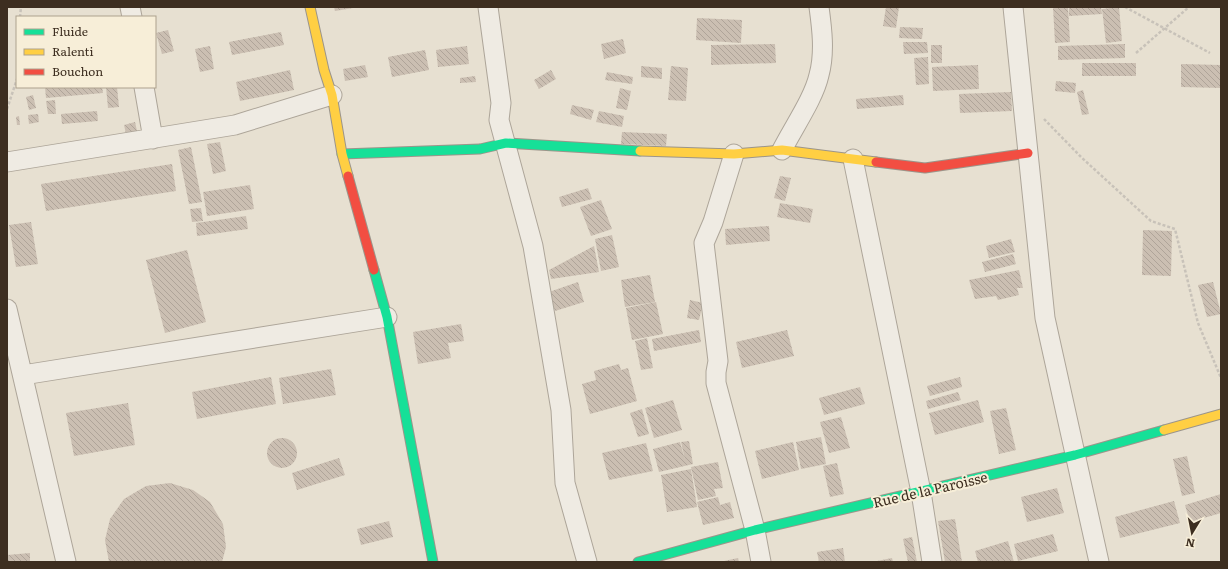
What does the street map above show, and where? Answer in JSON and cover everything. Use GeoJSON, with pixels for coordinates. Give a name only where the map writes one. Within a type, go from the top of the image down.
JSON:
{"type":"FeatureCollection","features":[{"type":"Feature","properties":{"kind":"street"},"geometry":{"type":"LineString","coordinates":[[310,7],[324,70],[332,95],[342,154],[387,317],[433,562]]}},
{"type":"Feature","properties":{"kind":"street"},"geometry":{"type":"LineString","coordinates":[[488,7],[501,103],[499,120],[533,246],[561,410],[565,483],[587,562]]}},
{"type":"Feature","properties":{"kind":"street"},"geometry":{"type":"LineString","coordinates":[[782,150],[814,90],[819,75],[822,58],[819,7]]}},
{"type":"Feature","properties":{"kind":"street"},"geometry":{"type":"LineString","coordinates":[[1013,7],[1045,318],[1099,562]]}},
{"type":"Feature","properties":{"kind":"street"},"geometry":{"type":"LineString","coordinates":[[144,88],[153,139]]}},
{"type":"Feature","properties":{"kind":"street"},"geometry":{"type":"LineString","coordinates":[[7,162],[235,125],[332,95]]}},
{"type":"Feature","properties":{"kind":"street"},"geometry":{"type":"LineString","coordinates":[[342,154],[480,149],[506,143],[615,150],[734,154],[782,150],[925,168],[1028,153]]}},
{"type":"Feature","properties":{"kind":"street"},"geometry":{"type":"LineString","coordinates":[[734,154],[713,222],[704,244],[718,361],[716,383],[755,530],[761,562]]}},
{"type":"Feature","properties":{"kind":"street"},"geometry":{"type":"LineString","coordinates":[[853,159],[921,492],[932,562]]}},
{"type":"Feature","properties":{"kind":"street"},"geometry":{"type":"LineString","coordinates":[[7,309],[66,562]]}},
{"type":"Feature","properties":{"kind":"street"},"geometry":{"type":"LineString","coordinates":[[23,375],[387,317]]}},
{"type":"Feature","properties":{"kind":"street","name":"Rue de la Paroisse"},"geometry":{"type":"LineString","coordinates":[[638,562],[755,530],[1075,455],[1221,414]]}},
{"type":"Feature","properties":{"kind":"path"},"geometry":{"type":"LineString","coordinates":[[1125,7],[1210,53]]}},
{"type":"Feature","properties":{"kind":"path"},"geometry":{"type":"LineString","coordinates":[[1136,53],[1189,7]]}},
{"type":"Feature","properties":{"kind":"path"},"geometry":{"type":"LineString","coordinates":[[7,109],[16,82]]}},
{"type":"Feature","properties":{"kind":"path"},"geometry":{"type":"LineString","coordinates":[[1044,118],[1081,157],[1151,221],[1175,229],[1198,323],[1221,378]]}},
{"type":"Feature","properties":{"kind":"building"},"geometry":{"type":"Polygon","coordinates":[[[334,7],[353,7],[353,8],[335,11],[334,7]]]}},
{"type":"Feature","properties":{"kind":"building"},"geometry":{"type":"Polygon","coordinates":[[[886,7],[899,7],[896,28],[883,26],[886,7]]]}},
{"type":"Feature","properties":{"kind":"building"},"geometry":{"type":"Polygon","coordinates":[[[1053,7],[1068,7],[1070,42],[1055,43],[1053,7]]]}},
{"type":"Feature","properties":{"kind":"building"},"geometry":{"type":"Polygon","coordinates":[[[1069,7],[1101,7],[1102,14],[1069,16],[1069,7]]]}},
{"type":"Feature","properties":{"kind":"building"},"geometry":{"type":"Polygon","coordinates":[[[1119,7],[1122,41],[1106,43],[1102,9],[1119,7]]]}},
{"type":"Feature","properties":{"kind":"building"},"geometry":{"type":"Polygon","coordinates":[[[697,18],[742,20],[741,43],[696,40],[697,18]]]}},
{"type":"Feature","properties":{"kind":"building"},"geometry":{"type":"Polygon","coordinates":[[[900,27],[923,28],[922,39],[899,38],[900,27]]]}},
{"type":"Feature","properties":{"kind":"building"},"geometry":{"type":"Polygon","coordinates":[[[168,30],[174,51],[162,54],[156,33],[168,30]]]}},
{"type":"Feature","properties":{"kind":"building"},"geometry":{"type":"Polygon","coordinates":[[[281,32],[284,45],[232,55],[229,42],[281,32]]]}},
{"type":"Feature","properties":{"kind":"building"},"geometry":{"type":"Polygon","coordinates":[[[623,39],[626,53],[604,59],[601,44],[623,39]]]}},
{"type":"Feature","properties":{"kind":"building"},"geometry":{"type":"Polygon","coordinates":[[[903,42],[927,42],[928,53],[904,54],[903,42]]]}},
{"type":"Feature","properties":{"kind":"building"},"geometry":{"type":"Polygon","coordinates":[[[775,44],[776,63],[711,65],[711,45],[775,44]]]}},
{"type":"Feature","properties":{"kind":"building"},"geometry":{"type":"Polygon","coordinates":[[[1125,44],[1125,58],[1058,60],[1058,46],[1125,44]]]}},
{"type":"Feature","properties":{"kind":"building"},"geometry":{"type":"Polygon","coordinates":[[[931,45],[942,45],[942,63],[931,63],[931,45]]]}},
{"type":"Feature","properties":{"kind":"building"},"geometry":{"type":"Polygon","coordinates":[[[210,46],[214,69],[200,72],[195,49],[210,46]]]}},
{"type":"Feature","properties":{"kind":"building"},"geometry":{"type":"Polygon","coordinates":[[[467,46],[469,64],[438,67],[436,50],[467,46]]]}},
{"type":"Feature","properties":{"kind":"building"},"geometry":{"type":"Polygon","coordinates":[[[425,50],[429,70],[392,77],[388,57],[425,50]]]}},
{"type":"Feature","properties":{"kind":"building"},"geometry":{"type":"Polygon","coordinates":[[[928,57],[929,84],[916,85],[914,58],[928,57]]]}},
{"type":"Feature","properties":{"kind":"building"},"geometry":{"type":"Polygon","coordinates":[[[1082,63],[1136,63],[1136,76],[1082,76],[1082,63]]]}},
{"type":"Feature","properties":{"kind":"building"},"geometry":{"type":"Polygon","coordinates":[[[1181,64],[1221,65],[1221,88],[1181,87],[1181,64]]]}},
{"type":"Feature","properties":{"kind":"building"},"geometry":{"type":"Polygon","coordinates":[[[365,65],[368,77],[345,81],[343,69],[365,65]]]}},
{"type":"Feature","properties":{"kind":"building"},"geometry":{"type":"Polygon","coordinates":[[[978,65],[979,89],[933,91],[932,67],[978,65]]]}},
{"type":"Feature","properties":{"kind":"building"},"geometry":{"type":"Polygon","coordinates":[[[641,66],[662,68],[662,79],[641,77],[641,66]]]}},
{"type":"Feature","properties":{"kind":"building"},"geometry":{"type":"Polygon","coordinates":[[[671,66],[688,68],[686,101],[668,100],[671,66]]]}},
{"type":"Feature","properties":{"kind":"building"},"geometry":{"type":"Polygon","coordinates":[[[290,70],[294,90],[240,101],[236,82],[290,70]]]}},
{"type":"Feature","properties":{"kind":"building"},"geometry":{"type":"Polygon","coordinates":[[[551,70],[556,79],[539,89],[534,80],[551,70]]]}},
{"type":"Feature","properties":{"kind":"building"},"geometry":{"type":"Polygon","coordinates":[[[607,72],[633,77],[632,84],[605,80],[607,72]]]}},
{"type":"Feature","properties":{"kind":"building"},"geometry":{"type":"Polygon","coordinates":[[[475,76],[476,82],[460,83],[460,78],[475,76]]]}},
{"type":"Feature","properties":{"kind":"building"},"geometry":{"type":"Polygon","coordinates":[[[1056,81],[1076,83],[1075,93],[1055,91],[1056,81]]]}},
{"type":"Feature","properties":{"kind":"building"},"geometry":{"type":"Polygon","coordinates":[[[45,88],[102,88],[103,93],[46,98],[45,88]]]}},
{"type":"Feature","properties":{"kind":"building"},"geometry":{"type":"Polygon","coordinates":[[[106,88],[117,88],[119,107],[108,108],[106,88]]]}},
{"type":"Feature","properties":{"kind":"building"},"geometry":{"type":"Polygon","coordinates":[[[620,88],[631,91],[627,110],[616,108],[620,88]]]}},
{"type":"Feature","properties":{"kind":"building"},"geometry":{"type":"Polygon","coordinates":[[[1083,90],[1089,114],[1082,115],[1077,92],[1083,90]]]}},
{"type":"Feature","properties":{"kind":"building"},"geometry":{"type":"Polygon","coordinates":[[[1011,92],[1012,111],[960,113],[959,94],[1011,92]]]}},
{"type":"Feature","properties":{"kind":"building"},"geometry":{"type":"Polygon","coordinates":[[[33,95],[36,108],[29,110],[26,97],[33,95]]]}},
{"type":"Feature","properties":{"kind":"building"},"geometry":{"type":"Polygon","coordinates":[[[903,95],[904,105],[857,109],[856,99],[903,95]]]}},
{"type":"Feature","properties":{"kind":"building"},"geometry":{"type":"Polygon","coordinates":[[[55,100],[56,114],[48,114],[46,101],[55,100]]]}},
{"type":"Feature","properties":{"kind":"building"},"geometry":{"type":"Polygon","coordinates":[[[572,105],[594,110],[591,120],[570,114],[572,105]]]}},
{"type":"Feature","properties":{"kind":"building"},"geometry":{"type":"Polygon","coordinates":[[[97,111],[98,121],[62,124],[61,114],[97,111]]]}},
{"type":"Feature","properties":{"kind":"building"},"geometry":{"type":"Polygon","coordinates":[[[599,111],[624,116],[622,127],[596,122],[599,111]]]}},
{"type":"Feature","properties":{"kind":"building"},"geometry":{"type":"Polygon","coordinates":[[[38,114],[39,122],[29,124],[28,115],[38,114]]]}},
{"type":"Feature","properties":{"kind":"building"},"geometry":{"type":"Polygon","coordinates":[[[19,116],[20,125],[17,125],[16,117],[19,116]]]}},
{"type":"Feature","properties":{"kind":"building"},"geometry":{"type":"Polygon","coordinates":[[[135,122],[137,131],[126,134],[124,125],[135,122]]]}},
{"type":"Feature","properties":{"kind":"building"},"geometry":{"type":"Polygon","coordinates":[[[622,132],[667,134],[666,146],[621,144],[622,132]]]}},
{"type":"Feature","properties":{"kind":"building"},"geometry":{"type":"Polygon","coordinates":[[[220,142],[226,171],[213,174],[207,144],[220,142]]]}},
{"type":"Feature","properties":{"kind":"building"},"geometry":{"type":"Polygon","coordinates":[[[191,147],[202,202],[189,204],[178,150],[191,147]]]}},
{"type":"Feature","properties":{"kind":"building"},"geometry":{"type":"Polygon","coordinates":[[[172,164],[176,191],[46,211],[41,184],[172,164]]]}},
{"type":"Feature","properties":{"kind":"building"},"geometry":{"type":"Polygon","coordinates":[[[780,176],[791,178],[785,201],[774,198],[780,176]]]}},
{"type":"Feature","properties":{"kind":"building"},"geometry":{"type":"Polygon","coordinates":[[[250,185],[254,209],[207,216],[203,192],[250,185]]]}},
{"type":"Feature","properties":{"kind":"building"},"geometry":{"type":"Polygon","coordinates":[[[588,188],[592,199],[562,207],[559,197],[588,188]]]}},
{"type":"Feature","properties":{"kind":"building"},"geometry":{"type":"Polygon","coordinates":[[[601,200],[612,229],[591,236],[580,207],[601,200]]]}},
{"type":"Feature","properties":{"kind":"building"},"geometry":{"type":"Polygon","coordinates":[[[780,203],[813,209],[810,223],[777,217],[780,203]]]}},
{"type":"Feature","properties":{"kind":"building"},"geometry":{"type":"Polygon","coordinates":[[[201,208],[203,221],[192,222],[190,209],[201,208]]]}},
{"type":"Feature","properties":{"kind":"building"},"geometry":{"type":"Polygon","coordinates":[[[246,216],[248,229],[197,236],[196,223],[246,216]]]}},
{"type":"Feature","properties":{"kind":"building"},"geometry":{"type":"Polygon","coordinates":[[[31,222],[38,264],[16,267],[9,225],[31,222]]]}},
{"type":"Feature","properties":{"kind":"building"},"geometry":{"type":"Polygon","coordinates":[[[769,226],[770,241],[726,245],[725,229],[769,226]]]}},
{"type":"Feature","properties":{"kind":"building"},"geometry":{"type":"Polygon","coordinates":[[[1143,230],[1172,231],[1171,276],[1142,275],[1143,230]]]}},
{"type":"Feature","properties":{"kind":"building"},"geometry":{"type":"Polygon","coordinates":[[[612,235],[619,267],[601,271],[595,239],[612,235]]]}},
{"type":"Feature","properties":{"kind":"building"},"geometry":{"type":"Polygon","coordinates":[[[1011,239],[1015,252],[989,258],[986,246],[1011,239]]]}},
{"type":"Feature","properties":{"kind":"building"},"geometry":{"type":"Polygon","coordinates":[[[594,246],[599,272],[551,279],[549,270],[594,246]]]}},
{"type":"Feature","properties":{"kind":"building"},"geometry":{"type":"Polygon","coordinates":[[[187,250],[206,322],[165,333],[146,260],[187,250]]]}},
{"type":"Feature","properties":{"kind":"building"},"geometry":{"type":"Polygon","coordinates":[[[1013,254],[1016,264],[985,272],[982,262],[1013,254]]]}},
{"type":"Feature","properties":{"kind":"building"},"geometry":{"type":"Polygon","coordinates":[[[1019,270],[1023,288],[1017,288],[1019,295],[998,300],[996,296],[975,299],[969,280],[1019,270]]]}},
{"type":"Feature","properties":{"kind":"building"},"geometry":{"type":"Polygon","coordinates":[[[650,275],[655,302],[625,307],[621,280],[650,275]]]}},
{"type":"Feature","properties":{"kind":"building"},"geometry":{"type":"Polygon","coordinates":[[[578,282],[584,302],[555,311],[549,292],[578,282]]]}},
{"type":"Feature","properties":{"kind":"building"},"geometry":{"type":"Polygon","coordinates":[[[1213,282],[1221,314],[1207,317],[1198,285],[1213,282]]]}},
{"type":"Feature","properties":{"kind":"building"},"geometry":{"type":"Polygon","coordinates":[[[690,300],[703,303],[699,320],[687,318],[690,300]]]}},
{"type":"Feature","properties":{"kind":"building"},"geometry":{"type":"Polygon","coordinates":[[[656,302],[663,334],[632,340],[626,308],[656,302]]]}},
{"type":"Feature","properties":{"kind":"building"},"geometry":{"type":"Polygon","coordinates":[[[461,324],[464,341],[448,343],[451,358],[418,364],[413,332],[461,324]]]}},
{"type":"Feature","properties":{"kind":"building"},"geometry":{"type":"Polygon","coordinates":[[[699,330],[701,342],[654,351],[652,339],[699,330]]]}},
{"type":"Feature","properties":{"kind":"building"},"geometry":{"type":"Polygon","coordinates":[[[787,330],[794,356],[742,368],[736,342],[787,330]]]}},
{"type":"Feature","properties":{"kind":"building"},"geometry":{"type":"Polygon","coordinates":[[[647,338],[653,368],[641,370],[635,341],[647,338]]]}},
{"type":"Feature","properties":{"kind":"building"},"geometry":{"type":"Polygon","coordinates":[[[619,364],[621,370],[628,368],[637,401],[590,414],[582,384],[596,380],[594,371],[619,364]]]}},
{"type":"Feature","properties":{"kind":"building"},"geometry":{"type":"Polygon","coordinates":[[[331,369],[336,395],[283,404],[279,378],[331,369]]]}},
{"type":"Feature","properties":{"kind":"building"},"geometry":{"type":"Polygon","coordinates":[[[271,377],[276,404],[197,419],[192,392],[271,377]]]}},
{"type":"Feature","properties":{"kind":"building"},"geometry":{"type":"Polygon","coordinates":[[[960,377],[962,387],[930,396],[927,386],[960,377]]]}},
{"type":"Feature","properties":{"kind":"building"},"geometry":{"type":"Polygon","coordinates":[[[860,387],[865,404],[824,415],[819,398],[860,387]]]}},
{"type":"Feature","properties":{"kind":"building"},"geometry":{"type":"Polygon","coordinates":[[[958,392],[961,400],[928,409],[926,401],[958,392]]]}},
{"type":"Feature","properties":{"kind":"building"},"geometry":{"type":"Polygon","coordinates":[[[673,400],[682,430],[654,438],[645,408],[673,400]]]}},
{"type":"Feature","properties":{"kind":"building"},"geometry":{"type":"Polygon","coordinates":[[[978,400],[984,422],[935,435],[929,413],[978,400]]]}},
{"type":"Feature","properties":{"kind":"building"},"geometry":{"type":"Polygon","coordinates":[[[128,403],[135,445],[74,456],[66,413],[128,403]]]}},
{"type":"Feature","properties":{"kind":"building"},"geometry":{"type":"Polygon","coordinates":[[[1006,408],[1016,450],[999,454],[990,411],[1006,408]]]}},
{"type":"Feature","properties":{"kind":"building"},"geometry":{"type":"Polygon","coordinates":[[[642,409],[649,434],[638,437],[630,413],[642,409]]]}},
{"type":"Feature","properties":{"kind":"building"},"geometry":{"type":"Polygon","coordinates":[[[841,417],[850,448],[829,453],[820,422],[841,417]]]}},
{"type":"Feature","properties":{"kind":"building"},"geometry":{"type":"Polygon","coordinates":[[[821,437],[826,464],[801,469],[796,442],[821,437]]]}},
{"type":"Feature","properties":{"kind":"building"},"geometry":{"type":"Polygon","coordinates":[[[282,438],[293,442],[297,453],[293,464],[282,468],[271,464],[267,453],[271,442],[282,438]]]}},
{"type":"Feature","properties":{"kind":"building"},"geometry":{"type":"Polygon","coordinates":[[[689,441],[693,464],[659,472],[653,449],[680,442],[685,460],[681,442],[689,441]]]}},
{"type":"Feature","properties":{"kind":"building"},"geometry":{"type":"Polygon","coordinates":[[[793,442],[799,470],[762,479],[755,451],[793,442]]]}},
{"type":"Feature","properties":{"kind":"building"},"geometry":{"type":"Polygon","coordinates":[[[646,443],[653,471],[609,480],[602,453],[646,443]]]}},
{"type":"Feature","properties":{"kind":"building"},"geometry":{"type":"Polygon","coordinates":[[[1187,456],[1195,493],[1182,496],[1173,459],[1187,456]]]}},
{"type":"Feature","properties":{"kind":"building"},"geometry":{"type":"Polygon","coordinates":[[[339,458],[345,475],[297,490],[292,473],[339,458]]]}},
{"type":"Feature","properties":{"kind":"building"},"geometry":{"type":"Polygon","coordinates":[[[718,462],[723,488],[714,489],[716,496],[698,500],[691,467],[718,462]]]}},
{"type":"Feature","properties":{"kind":"building"},"geometry":{"type":"Polygon","coordinates":[[[837,463],[844,494],[830,497],[823,466],[837,463]]]}},
{"type":"Feature","properties":{"kind":"building"},"geometry":{"type":"Polygon","coordinates":[[[691,469],[697,507],[667,512],[661,475],[691,469]]]}},
{"type":"Feature","properties":{"kind":"building"},"geometry":{"type":"Polygon","coordinates":[[[170,483],[193,490],[210,502],[223,524],[226,547],[222,562],[109,562],[105,540],[110,519],[124,499],[146,486],[170,483]]]}},
{"type":"Feature","properties":{"kind":"building"},"geometry":{"type":"Polygon","coordinates":[[[1057,488],[1064,513],[1027,522],[1021,497],[1057,488]]]}},
{"type":"Feature","properties":{"kind":"building"},"geometry":{"type":"Polygon","coordinates":[[[1221,494],[1221,513],[1190,522],[1185,505],[1221,494]]]}},
{"type":"Feature","properties":{"kind":"building"},"geometry":{"type":"Polygon","coordinates":[[[718,497],[720,505],[730,502],[734,518],[703,525],[697,502],[718,497]]]}},
{"type":"Feature","properties":{"kind":"building"},"geometry":{"type":"Polygon","coordinates":[[[1174,501],[1180,523],[1120,538],[1115,517],[1174,501]]]}},
{"type":"Feature","properties":{"kind":"building"},"geometry":{"type":"Polygon","coordinates":[[[955,519],[962,562],[945,562],[938,521],[955,519]]]}},
{"type":"Feature","properties":{"kind":"building"},"geometry":{"type":"Polygon","coordinates":[[[389,521],[393,537],[361,545],[357,529],[389,521]]]}},
{"type":"Feature","properties":{"kind":"building"},"geometry":{"type":"Polygon","coordinates":[[[1053,534],[1058,551],[1018,561],[1014,544],[1053,534]]]}},
{"type":"Feature","properties":{"kind":"building"},"geometry":{"type":"Polygon","coordinates":[[[912,537],[917,562],[908,562],[903,539],[912,537]]]}},
{"type":"Feature","properties":{"kind":"building"},"geometry":{"type":"Polygon","coordinates":[[[1008,541],[1014,562],[978,562],[975,551],[1008,541]]]}},
{"type":"Feature","properties":{"kind":"building"},"geometry":{"type":"Polygon","coordinates":[[[843,548],[845,562],[819,562],[817,552],[843,548]]]}},
{"type":"Feature","properties":{"kind":"building"},"geometry":{"type":"Polygon","coordinates":[[[30,553],[30,562],[7,562],[7,555],[30,553]]]}},
{"type":"Feature","properties":{"kind":"building"},"geometry":{"type":"Polygon","coordinates":[[[738,558],[739,562],[724,562],[724,561],[738,558]]]}},
{"type":"Feature","properties":{"kind":"building"},"geometry":{"type":"Polygon","coordinates":[[[892,558],[893,562],[877,562],[877,561],[892,558]]]}},
{"type":"Feature","properties":{"kind":"traffic: fast"},"geometry":{"type":"LineString","coordinates":[[342,154],[480,149],[506,143],[640,151]]}},
{"type":"Feature","properties":{"kind":"traffic: fast"},"geometry":{"type":"LineString","coordinates":[[374,270],[387,317],[433,562]]}},
{"type":"Feature","properties":{"kind":"traffic: fast"},"geometry":{"type":"LineString","coordinates":[[638,562],[755,530],[1075,455],[1164,430]]}},
{"type":"Feature","properties":{"kind":"traffic: slow"},"geometry":{"type":"LineString","coordinates":[[310,7],[324,70],[332,95],[342,154],[348,176]]}},
{"type":"Feature","properties":{"kind":"traffic: slow"},"geometry":{"type":"LineString","coordinates":[[640,151],[734,154],[782,150],[876,162]]}},
{"type":"Feature","properties":{"kind":"traffic: slow"},"geometry":{"type":"LineString","coordinates":[[1164,430],[1221,414]]}},
{"type":"Feature","properties":{"kind":"traffic: jam"},"geometry":{"type":"LineString","coordinates":[[876,162],[925,168],[1028,153]]}},
{"type":"Feature","properties":{"kind":"traffic: jam"},"geometry":{"type":"LineString","coordinates":[[348,176],[374,270]]}}]}
